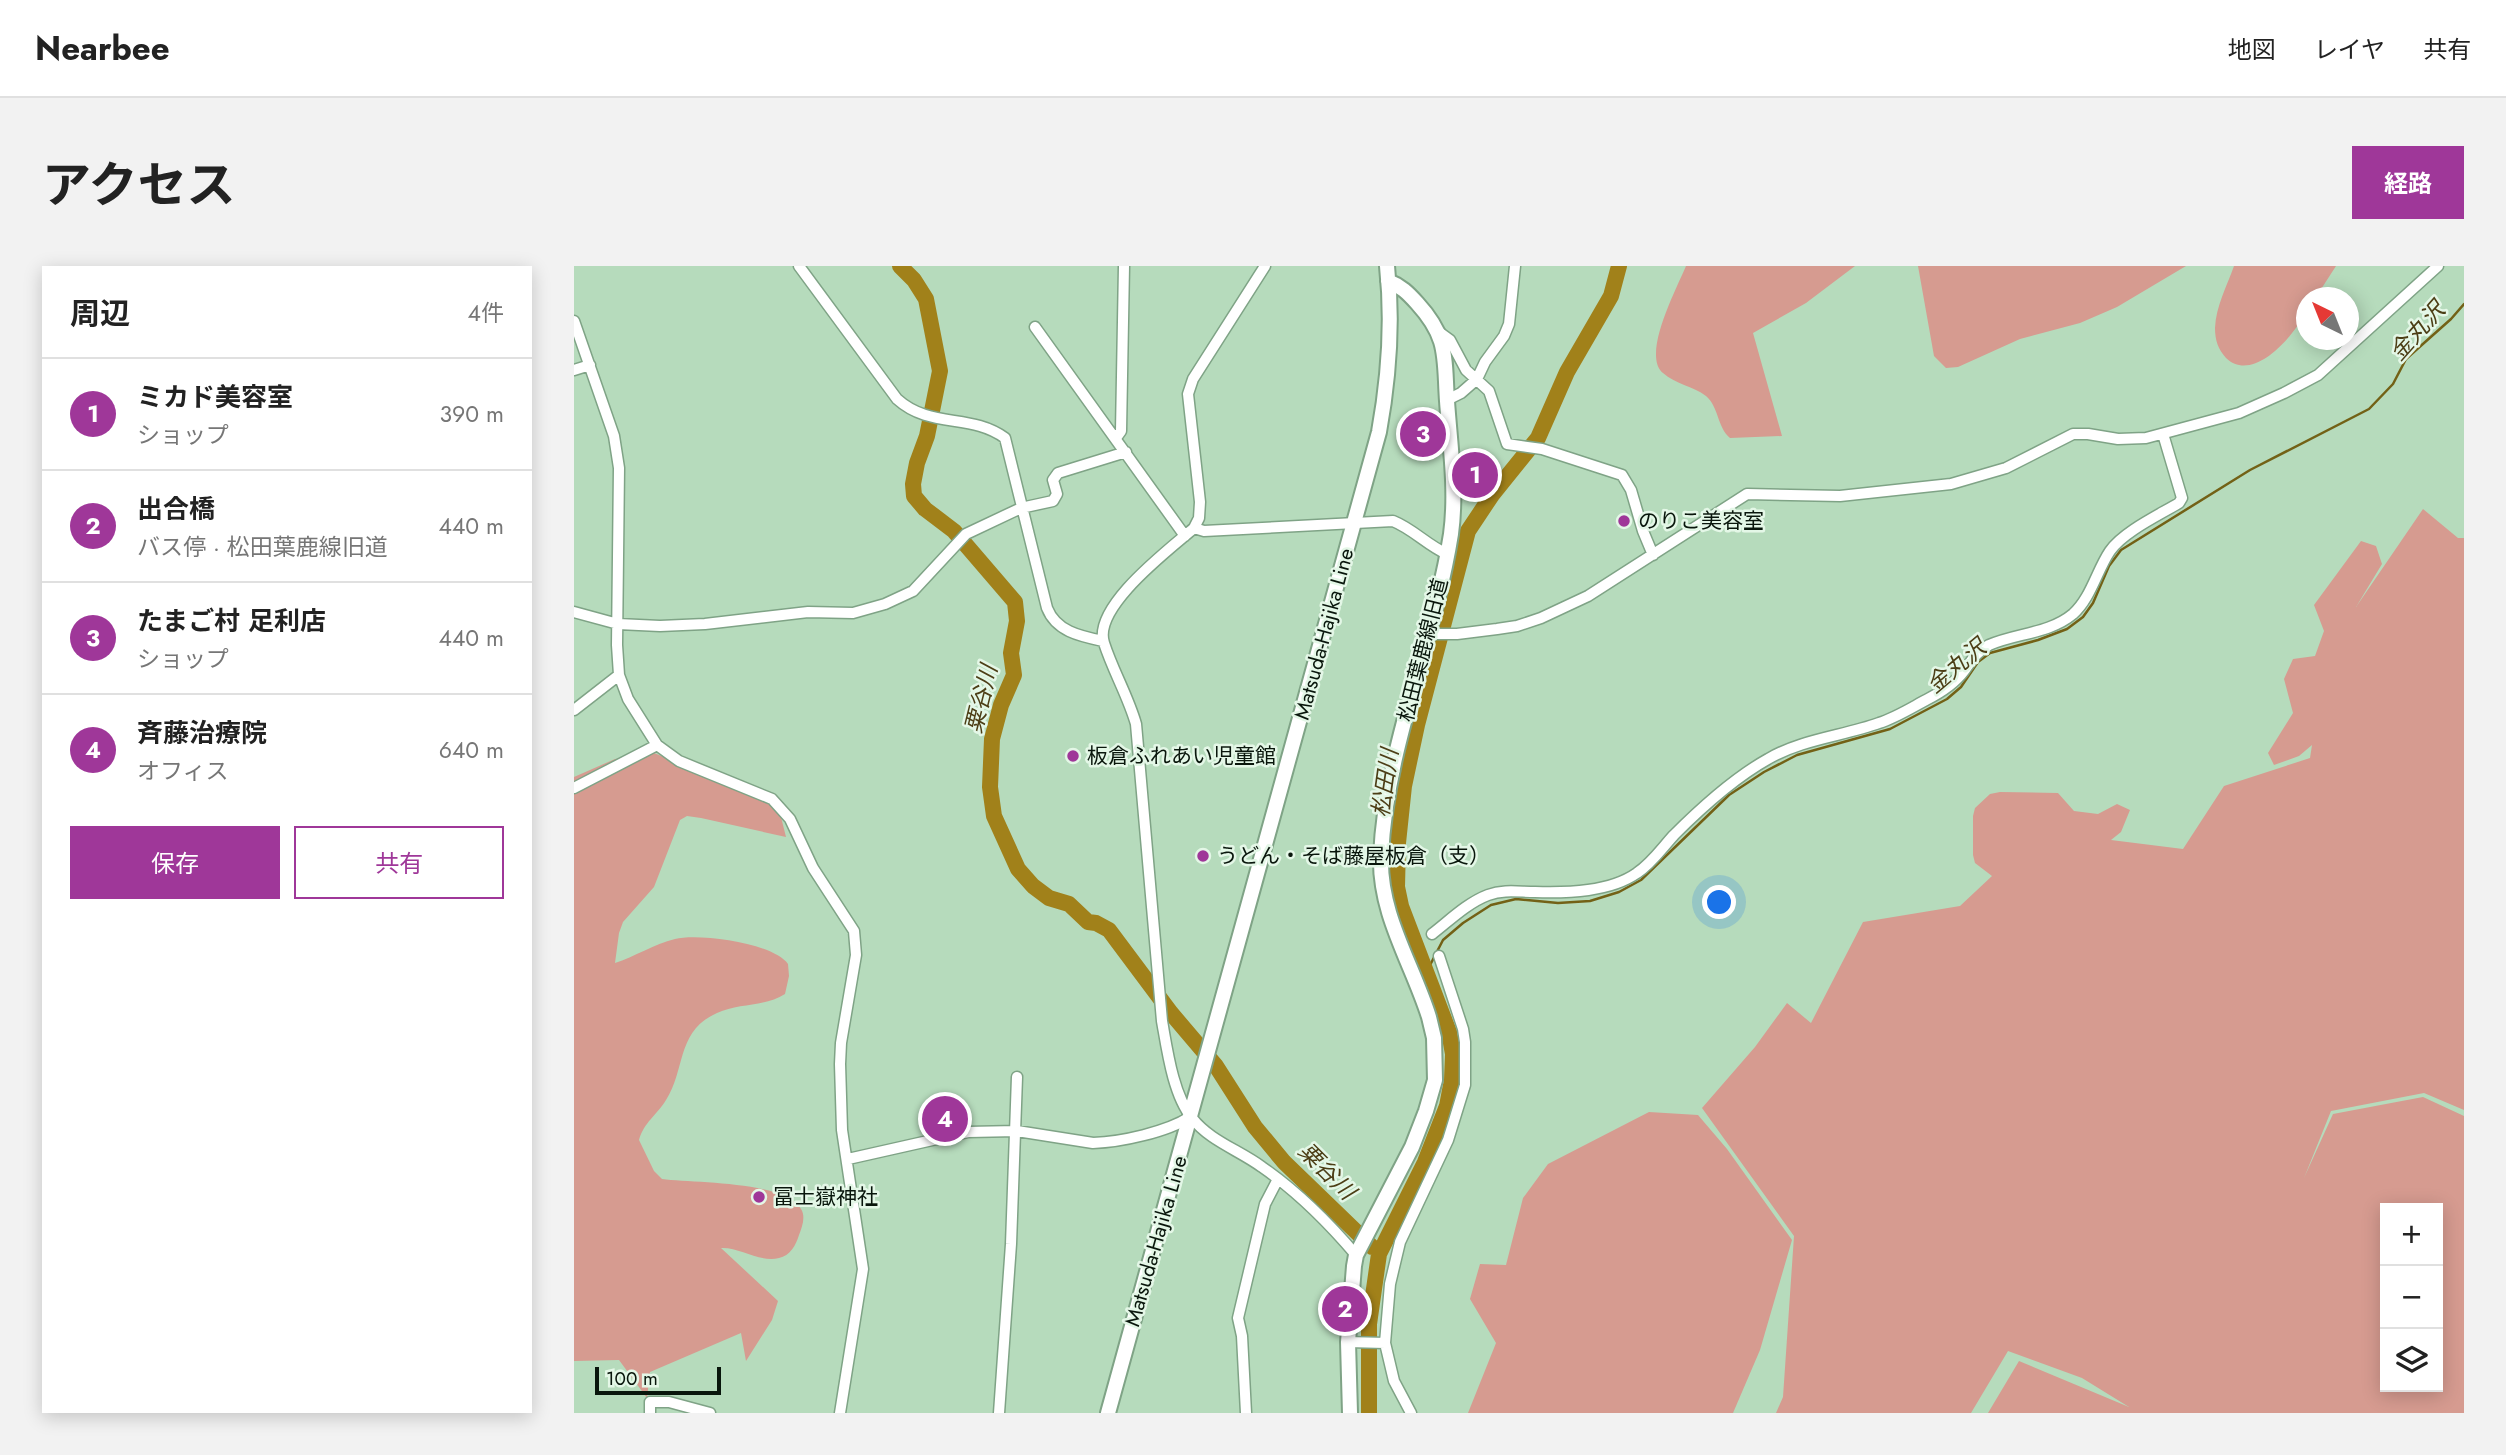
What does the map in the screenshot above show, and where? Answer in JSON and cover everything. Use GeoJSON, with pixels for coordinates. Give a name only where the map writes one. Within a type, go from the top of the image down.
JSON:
{"type":"FeatureCollection","features":[{"type":"Feature","properties":{"kind":"street"},"geometry":{"type":"LineString","coordinates":[[799,266],[897,399],[905,406],[914,412],[989,428],[1005,438],[1052,620],[1061,628],[1103,641]]}},
{"type":"Feature","properties":{"kind":"street"},"geometry":{"type":"LineString","coordinates":[[1116,438],[1121,432],[1124,266]]}},
{"type":"Feature","properties":{"kind":"street"},"geometry":{"type":"LineString","coordinates":[[1265,266],[1193,379],[1188,394],[1200,502],[1199,518],[1194,528],[1127,588],[1116,602],[1106,623],[1103,641],[1127,694],[1136,724],[1161,1009],[1169,1062],[1191,1117],[1215,1138],[1262,1166],[1318,1212],[1358,1252],[1351,1287],[1350,1413]]}},
{"type":"Feature","properties":{"kind":"street","name":"Matsuda-Hajika Line"},"geometry":{"type":"LineString","coordinates":[[1108,1413],[1379,432],[1391,324],[1387,266]]}},
{"type":"Feature","properties":{"kind":"street"},"geometry":{"type":"LineString","coordinates":[[1447,400],[1461,393],[1477,379],[1509,324],[1515,266]]}},
{"type":"Feature","properties":{"kind":"street"},"geometry":{"type":"LineString","coordinates":[[1427,634],[1457,634],[1497,629],[1541,618],[1588,596],[1747,494],[1840,496],[1951,484],[2006,468],[2073,434],[2118,439],[2146,438],[2244,411],[2307,382],[2438,266]]}},
{"type":"Feature","properties":{"kind":"street","name":"松田葉鹿線旧道"},"geometry":{"type":"LineString","coordinates":[[1358,1252],[1412,1147],[1435,1080],[1434,1038],[1429,1017],[1390,918],[1384,897],[1381,869],[1389,793],[1447,554],[1454,484],[1445,355],[1439,332],[1431,318],[1408,293],[1388,281]]}},
{"type":"Feature","properties":{"kind":"street"},"geometry":{"type":"LineString","coordinates":[[574,321],[614,436],[619,468],[619,675],[628,698],[657,745],[679,761],[772,799],[790,819],[813,868],[854,931],[856,955],[840,1063],[842,1130],[863,1269],[840,1413]]}},
{"type":"Feature","properties":{"kind":"street"},"geometry":{"type":"LineString","coordinates":[[1035,327],[1185,536]]}},
{"type":"Feature","properties":{"kind":"street"},"geometry":{"type":"LineString","coordinates":[[1439,332],[1450,340],[1462,365],[1492,397],[1507,444],[1542,449],[1622,475],[1631,490],[1653,555]]}},
{"type":"Feature","properties":{"kind":"street"},"geometry":{"type":"LineString","coordinates":[[574,370],[590,365]]}},
{"type":"Feature","properties":{"kind":"street"},"geometry":{"type":"LineString","coordinates":[[1432,934],[1489,895],[1515,890],[1534,892],[1592,889],[1624,880],[1651,861],[1681,828],[1723,791],[1771,757],[1794,747],[1881,723],[1948,686],[1963,672],[1977,652],[2021,634],[2051,626],[2074,613],[2118,541],[2179,503],[2182,498],[2163,434]]}},
{"type":"Feature","properties":{"kind":"street"},"geometry":{"type":"LineString","coordinates":[[574,612],[618,624],[660,626],[705,624],[808,612],[853,613],[885,604],[913,590],[966,534],[1021,508],[1056,498],[1053,480],[1058,473],[1126,452]]}},
{"type":"Feature","properties":{"kind":"street"},"geometry":{"type":"LineString","coordinates":[[1194,528],[1204,531],[1393,521],[1407,526],[1427,544],[1447,554]]}},
{"type":"Feature","properties":{"kind":"street"},"geometry":{"type":"LineString","coordinates":[[574,710],[619,675]]}},
{"type":"Feature","properties":{"kind":"street"},"geometry":{"type":"LineString","coordinates":[[574,788],[657,745]]}},
{"type":"Feature","properties":{"kind":"street"},"geometry":{"type":"LineString","coordinates":[[1411,1413],[1394,1381],[1382,1343],[1390,1284],[1400,1242],[1448,1140],[1465,1084],[1463,1029],[1439,956]]}},
{"type":"Feature","properties":{"kind":"street"},"geometry":{"type":"LineString","coordinates":[[999,1413],[1017,1131],[1017,1077]]}},
{"type":"Feature","properties":{"kind":"street"},"geometry":{"type":"LineString","coordinates":[[848,1159],[968,1132],[1017,1131],[1106,1143],[1179,1124],[1191,1117]]}},
{"type":"Feature","properties":{"kind":"street"},"geometry":{"type":"LineString","coordinates":[[1246,1413],[1242,1336],[1238,1318],[1265,1204],[1278,1179]]}},
{"type":"Feature","properties":{"kind":"street"},"geometry":{"type":"LineString","coordinates":[[1351,1342],[1382,1343]]}},
{"type":"Feature","properties":{"kind":"street"},"geometry":{"type":"LineString","coordinates":[[650,1413],[650,1402],[669,1402],[710,1413]]}},
{"type":"Feature","properties":{"kind":"shaded area"},"geometry":{"type":"Polygon","coordinates":[[[1686,266],[1855,266],[1806,303],[1753,333],[1782,436],[1730,438],[1706,396],[1668,377],[1657,364],[1658,337],[1686,266]]]}},
{"type":"Feature","properties":{"kind":"shaded area"},"geometry":{"type":"Polygon","coordinates":[[[1918,266],[2186,266],[2117,307],[2080,323],[2020,339],[1958,367],[1946,368],[1934,356],[1918,266]]]}},
{"type":"Feature","properties":{"kind":"shaded area"},"geometry":{"type":"Polygon","coordinates":[[[2234,266],[2336,266],[2322,287],[2296,287],[2296,328],[2272,354],[2248,365],[2237,364],[2226,358],[2219,348],[2215,328],[2222,296],[2234,266]]]}},
{"type":"Feature","properties":{"kind":"shaded area"},"geometry":{"type":"Polygon","coordinates":[[[2423,509],[2458,538],[2464,538],[2464,1110],[2424,1093],[2331,1111],[2304,1178],[2333,1114],[2423,1097],[2464,1116],[2464,1413],[1988,1413],[2019,1361],[2129,1407],[2082,1378],[2008,1351],[1971,1413],[1776,1413],[1783,1397],[1794,1236],[1702,1108],[1755,1047],[1787,1003],[1811,1023],[1863,922],[1960,906],[1992,876],[1975,863],[1973,855],[1975,808],[1990,794],[2058,793],[2074,811],[2098,814],[2117,804],[2130,810],[2121,832],[2111,840],[2183,849],[2224,786],[2310,758],[2312,745],[2299,756],[2274,765],[2268,753],[2293,713],[2284,679],[2293,659],[2315,656],[2324,631],[2314,605],[2361,541],[2376,546],[2382,564],[2356,607],[2423,509]]]}},
{"type":"Feature","properties":{"kind":"shaded area"},"geometry":{"type":"Polygon","coordinates":[[[654,753],[765,798],[781,817],[786,837],[701,818],[687,816],[680,820],[654,887],[623,922],[615,963],[667,941],[701,937],[735,941],[767,950],[788,964],[789,976],[785,994],[769,1001],[717,1013],[695,1030],[688,1040],[672,1088],[644,1128],[639,1140],[654,1171],[662,1179],[738,1185],[777,1193],[792,1200],[801,1209],[803,1219],[794,1246],[783,1257],[765,1258],[721,1248],[778,1301],[772,1320],[746,1361],[741,1333],[650,1372],[647,1398],[619,1360],[574,1361],[574,777],[615,759],[654,753]]]}},
{"type":"Feature","properties":{"kind":"shaded area"},"geometry":{"type":"Polygon","coordinates":[[[1649,1112],[1698,1115],[1727,1149],[1792,1240],[1760,1350],[1733,1413],[1468,1413],[1496,1343],[1470,1299],[1480,1264],[1506,1265],[1523,1198],[1548,1164],[1649,1112]]]}},
{"type":"Feature","properties":{"kind":"waterway","name":"粟谷川"},"geometry":{"type":"LineString","coordinates":[[900,266],[914,280],[926,299],[940,371],[927,436],[917,463],[914,496],[925,509],[954,531],[1015,602],[1017,621],[1011,653],[1014,675],[1001,705],[992,739],[990,787],[994,816],[1018,869],[1033,886],[1049,898],[1069,904],[1088,922],[1109,930],[1171,1013],[1216,1066],[1255,1127],[1284,1162],[1372,1247]]}},
{"type":"Feature","properties":{"kind":"waterway","name":"松田川"},"geometry":{"type":"LineString","coordinates":[[1369,1413],[1369,1324],[1379,1254],[1425,1162],[1447,1106],[1452,1080],[1453,1054],[1449,1032],[1401,906],[1397,887],[1404,786],[1417,725],[1468,531],[1492,495],[1538,438],[1567,372],[1611,296],[1619,266]]}},
{"type":"Feature","properties":{"kind":"waterway","name":"金丸沢"},"geometry":{"type":"LineString","coordinates":[[1427,971],[1443,940],[1491,905],[1516,899],[1558,903],[1590,901],[1619,892],[1641,880],[1729,795],[1764,772],[1797,755],[1890,729],[1947,699],[1961,687],[1978,662],[1990,653],[2067,629],[2083,617],[2093,603],[2109,566],[2121,550],[2250,470],[2369,409],[2393,384],[2406,359],[2464,304]]}},
{"type":"Feature","properties":{"kind":"place","name":"たまご村 足利店"},"geometry":{"type":"Point","coordinates":[1423,434]}},
{"type":"Feature","properties":{"kind":"place","name":"ミカド美容室"},"geometry":{"type":"Point","coordinates":[1475,475]}},
{"type":"Feature","properties":{"kind":"place","name":"のりこ美容室"},"geometry":{"type":"Point","coordinates":[1624,521]}},
{"type":"Feature","properties":{"kind":"place","name":"板倉ふれあい児童館"},"geometry":{"type":"Point","coordinates":[1073,756]}},
{"type":"Feature","properties":{"kind":"place","name":"うどん・そば藤屋板倉（支）"},"geometry":{"type":"Point","coordinates":[1203,856]}},
{"type":"Feature","properties":{"kind":"place","name":"斉藤治療院"},"geometry":{"type":"Point","coordinates":[945,1119]}},
{"type":"Feature","properties":{"kind":"place","name":"冨士嶽神社"},"geometry":{"type":"Point","coordinates":[759,1197]}},
{"type":"Feature","properties":{"kind":"place","name":"出合橋"},"geometry":{"type":"Point","coordinates":[1345,1309]}}]}
